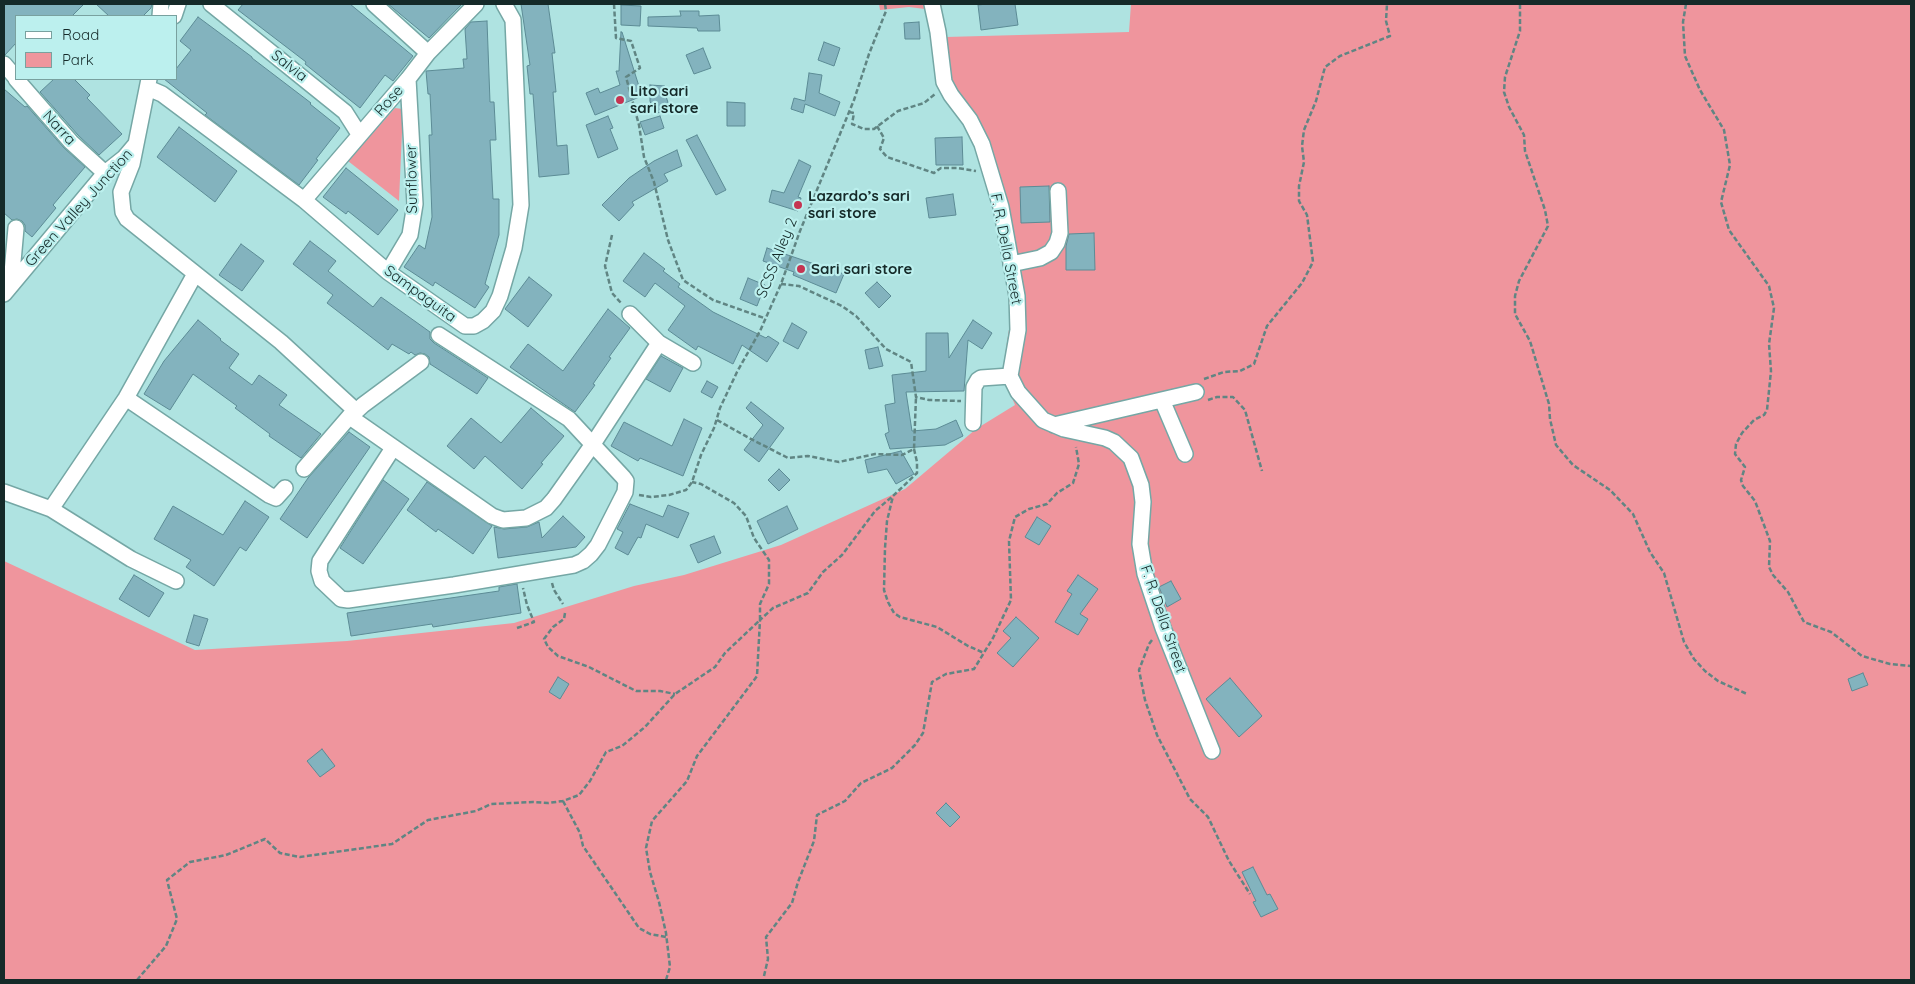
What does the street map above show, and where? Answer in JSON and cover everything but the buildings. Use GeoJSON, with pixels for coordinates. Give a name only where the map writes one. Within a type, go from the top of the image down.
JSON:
{"type":"FeatureCollection","features":[{"type":"Feature","properties":{"kind":"street","name":"Salvia"},"geometry":{"type":"LineString","coordinates":[[211,4],[345,112],[359,134]]}},
{"type":"Feature","properties":{"kind":"street"},"geometry":{"type":"LineString","coordinates":[[374,4],[428,53]]}},
{"type":"Feature","properties":{"kind":"street","name":"Rose"},"geometry":{"type":"LineString","coordinates":[[304,200],[428,53],[476,4]]}},
{"type":"Feature","properties":{"kind":"street","name":"Sampaguita"},"geometry":{"type":"LineString","coordinates":[[148,83],[304,200],[388,272],[465,326],[474,326],[484,321],[493,311],[500,296],[514,248],[522,205],[513,20],[504,4]]}},
{"type":"Feature","properties":{"kind":"street","name":"F. R. Della Street"},"geometry":{"type":"LineString","coordinates":[[932,4],[946,88],[970,120],[982,144],[1001,208],[1017,296],[1018,330],[1010,376],[1018,392],[1042,420],[1052,425],[1087,433],[1114,442],[1132,458],[1137,470],[1143,502],[1140,544],[1145,574],[1163,628],[1212,750]]}},
{"type":"Feature","properties":{"kind":"street","name":"Narra"},"geometry":{"type":"LineString","coordinates":[[4,64],[15,78]]}},
{"type":"Feature","properties":{"kind":"street","name":"Sunflower"},"geometry":{"type":"LineString","coordinates":[[388,272],[410,235],[415,204],[408,79]]}},
{"type":"Feature","properties":{"kind":"street","name":"Narra"},"geometry":{"type":"LineString","coordinates":[[17,80],[71,142],[105,173]]}},
{"type":"Feature","properties":{"kind":"street","name":"Green Valley Junction"},"geometry":{"type":"LineString","coordinates":[[8,289],[105,173],[128,161],[135,145],[148,83]]}},
{"type":"Feature","properties":{"kind":"street"},"geometry":{"type":"LineString","coordinates":[[128,161],[121,192],[123,212],[127,219],[281,342],[353,414],[393,448],[492,516],[503,520],[526,518],[546,508],[593,444],[659,343]]}},
{"type":"Feature","properties":{"kind":"street"},"geometry":{"type":"LineString","coordinates":[[1012,264],[1040,258],[1051,252],[1057,243],[1060,233],[1058,191]]}},
{"type":"Feature","properties":{"kind":"street"},"geometry":{"type":"LineString","coordinates":[[8,289],[16,228]]}},
{"type":"Feature","properties":{"kind":"street"},"geometry":{"type":"LineString","coordinates":[[51,509],[126,398],[195,274]]}},
{"type":"Feature","properties":{"kind":"street"},"geometry":{"type":"LineString","coordinates":[[630,314],[659,343],[694,363]]}},
{"type":"Feature","properties":{"kind":"street"},"geometry":{"type":"LineString","coordinates":[[393,448],[320,562],[319,572],[322,581],[341,599],[348,600],[574,565],[591,554],[625,492],[626,481],[593,444],[568,420],[439,335]]}},
{"type":"Feature","properties":{"kind":"street"},"geometry":{"type":"LineString","coordinates":[[304,469],[353,414],[408,370],[421,362]]}},
{"type":"Feature","properties":{"kind":"street"},"geometry":{"type":"LineString","coordinates":[[974,424],[974,387],[978,380],[981,378],[1010,376]]}},
{"type":"Feature","properties":{"kind":"street"},"geometry":{"type":"LineString","coordinates":[[1052,425],[1162,400],[1199,386]]}},
{"type":"Feature","properties":{"kind":"street"},"geometry":{"type":"LineString","coordinates":[[126,398],[269,495],[276,498],[285,488]]}},
{"type":"Feature","properties":{"kind":"street"},"geometry":{"type":"LineString","coordinates":[[1162,400],[1185,454]]}},
{"type":"Feature","properties":{"kind":"street"},"geometry":{"type":"LineString","coordinates":[[4,492],[51,509],[131,559],[176,580]]}},
{"type":"Feature","properties":{"kind":"path"},"geometry":{"type":"LineString","coordinates":[[614,4],[616,38],[631,41],[640,68],[626,78],[639,125],[644,157],[654,182],[668,240],[683,280],[713,300],[764,318]]}},
{"type":"Feature","properties":{"kind":"path","name":"SCSS Alley 2"},"geometry":{"type":"LineString","coordinates":[[692,482],[724,399],[782,284],[800,231],[849,112],[886,11],[885,4]]}},
{"type":"Feature","properties":{"kind":"path"},"geometry":{"type":"LineString","coordinates":[[1262,471],[1246,410],[1234,398],[1217,397],[1200,402],[1199,386],[1224,372],[1240,371],[1254,364],[1267,326],[1302,283],[1313,262],[1307,215],[1299,201],[1299,186],[1304,162],[1302,146],[1304,130],[1316,101],[1325,67],[1340,56],[1390,36],[1386,20],[1387,4]]}},
{"type":"Feature","properties":{"kind":"path"},"geometry":{"type":"LineString","coordinates":[[1520,4],[1520,31],[1505,77],[1504,92],[1509,107],[1524,135],[1525,150],[1545,210],[1548,226],[1519,281],[1515,296],[1516,314],[1530,341],[1549,404],[1550,420],[1556,445],[1573,465],[1610,490],[1633,514],[1650,552],[1664,573],[1684,642],[1694,659],[1718,681],[1747,694]]}},
{"type":"Feature","properties":{"kind":"path"},"geometry":{"type":"LineString","coordinates":[[1686,4],[1683,22],[1685,56],[1700,90],[1724,130],[1730,165],[1721,202],[1729,230],[1769,286],[1774,308],[1769,344],[1771,371],[1767,410],[1764,415],[1754,420],[1742,433],[1736,444],[1735,454],[1745,467],[1741,480],[1743,486],[1755,501],[1770,541],[1769,567],[1773,575],[1788,592],[1804,622],[1830,632],[1862,656],[1890,664],[1911,666]]}},
{"type":"Feature","properties":{"kind":"path"},"geometry":{"type":"LineString","coordinates":[[849,112],[854,113],[852,124],[864,129],[874,129],[898,111],[924,103],[946,88]]}},
{"type":"Feature","properties":{"kind":"path"},"geometry":{"type":"LineString","coordinates":[[877,126],[884,138],[880,149],[887,156],[934,173],[941,168],[957,168],[991,174]]}},
{"type":"Feature","properties":{"kind":"path"},"geometry":{"type":"LineString","coordinates":[[612,235],[604,266],[612,293],[630,314]]}},
{"type":"Feature","properties":{"kind":"path"},"geometry":{"type":"LineString","coordinates":[[137,980],[166,946],[177,919],[167,880],[190,862],[226,854],[265,839],[280,853],[300,856],[392,844],[428,820],[476,811],[491,804],[563,801],[579,794],[590,781],[606,752],[622,746],[637,734],[674,694],[715,667],[725,653],[773,608],[808,593],[823,572],[842,555],[875,511],[917,473],[914,449],[916,398],[911,362],[886,349],[856,316],[842,306],[799,286],[782,284]]}},
{"type":"Feature","properties":{"kind":"path"},"geometry":{"type":"LineString","coordinates":[[916,398],[973,401]]}},
{"type":"Feature","properties":{"kind":"path"},"geometry":{"type":"LineString","coordinates":[[717,420],[788,458],[808,456],[839,462],[875,454],[902,455],[914,449]]}},
{"type":"Feature","properties":{"kind":"path"},"geometry":{"type":"LineString","coordinates":[[764,976],[768,959],[766,937],[792,904],[798,882],[814,841],[817,815],[845,801],[861,783],[892,768],[915,745],[923,733],[932,682],[946,674],[974,669],[993,638],[1011,600],[1009,540],[1015,517],[1029,509],[1047,504],[1057,493],[1073,482],[1079,464],[1076,445],[1087,433]]}},
{"type":"Feature","properties":{"kind":"path"},"geometry":{"type":"LineString","coordinates":[[625,492],[651,497],[670,495],[686,490],[692,482],[701,484],[734,502],[746,516],[754,538],[770,560],[769,584],[760,604],[757,676],[697,756],[687,781],[652,821],[646,848],[666,937],[670,967],[666,980]]}},
{"type":"Feature","properties":{"kind":"path"},"geometry":{"type":"LineString","coordinates":[[893,496],[887,522],[884,590],[894,613],[900,617],[937,626],[968,646],[984,653]]}},
{"type":"Feature","properties":{"kind":"path"},"geometry":{"type":"LineString","coordinates":[[549,570],[554,590],[563,604]]}},
{"type":"Feature","properties":{"kind":"path"},"geometry":{"type":"LineString","coordinates":[[517,628],[534,622],[527,605],[519,574]]}},
{"type":"Feature","properties":{"kind":"path"},"geometry":{"type":"LineString","coordinates":[[565,613],[564,619],[553,627],[544,640],[548,647],[558,656],[589,667],[636,691],[660,691],[674,694]]}},
{"type":"Feature","properties":{"kind":"path"},"geometry":{"type":"LineString","coordinates":[[1163,628],[1149,644],[1139,670],[1146,700],[1158,735],[1179,779],[1190,799],[1208,817],[1229,861],[1250,894]]}},
{"type":"Feature","properties":{"kind":"path"},"geometry":{"type":"LineString","coordinates":[[563,801],[580,832],[583,846],[638,928],[650,934],[666,937]]}},
{"type":"Feature","properties":{"kind":"green space"},"geometry":{"type":"Polygon","coordinates":[[[879,4],[941,4],[946,37],[1129,32],[1131,4],[1911,4],[1911,980],[4,980],[4,561],[195,650],[347,641],[514,623],[634,586],[684,575],[781,545],[905,489],[976,429],[1015,405],[1002,374],[1011,317],[1008,263],[983,166],[938,62],[925,9],[909,7],[880,10],[879,4]]]}},
{"type":"Feature","properties":{"kind":"green space"},"geometry":{"type":"Polygon","coordinates":[[[395,108],[403,109],[399,201],[348,161],[395,108]]]}},
{"type":"Feature","properties":{"kind":"place","name":"Lito sari sari store"},"geometry":{"type":"Point","coordinates":[620,100]}},
{"type":"Feature","properties":{"kind":"place","name":"Lazardo’s sari sari store"},"geometry":{"type":"Point","coordinates":[798,205]}},
{"type":"Feature","properties":{"kind":"place","name":"Sari sari store"},"geometry":{"type":"Point","coordinates":[801,269]}}]}
